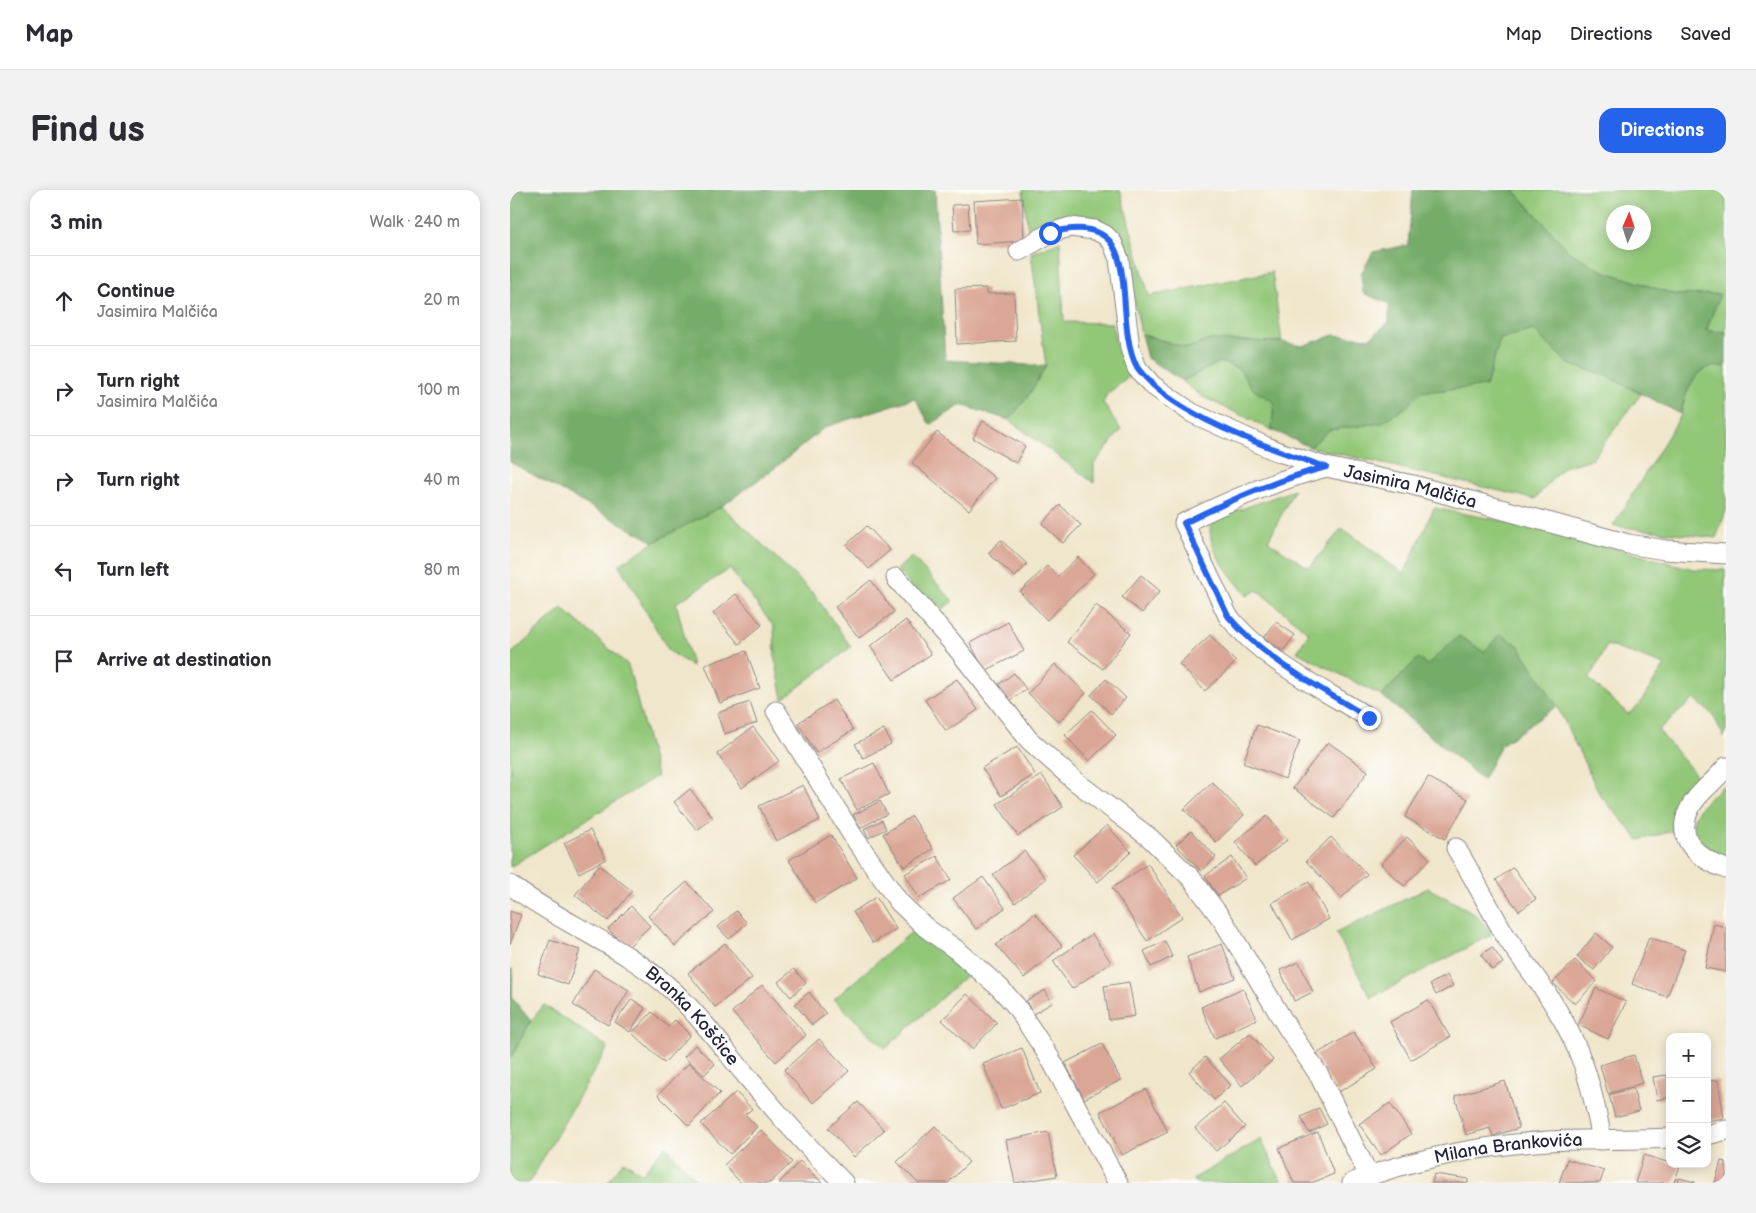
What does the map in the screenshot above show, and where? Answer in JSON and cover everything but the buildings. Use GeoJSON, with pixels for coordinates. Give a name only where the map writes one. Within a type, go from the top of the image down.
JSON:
{"type":"FeatureCollection","features":[{"type":"Feature","properties":{"kind":"street","name":"Jasimira Malčića"},"geometry":{"type":"LineString","coordinates":[[1018,251],[1050,233],[1070,228],[1089,228],[1105,235],[1112,242],[1119,259],[1130,348],[1137,368],[1152,385],[1192,412],[1276,451],[1326,467],[1413,484],[1628,544],[1664,550],[1726,554]]}},
{"type":"Feature","properties":{"kind":"street"},"geometry":{"type":"LineString","coordinates":[[1326,467],[1294,475],[1248,493],[1184,523],[1228,616],[1242,632],[1285,665],[1369,718]]}},
{"type":"Feature","properties":{"kind":"street"},"geometry":{"type":"LineString","coordinates":[[896,578],[956,647],[1029,740],[1075,781],[1150,838],[1192,879],[1224,922],[1272,1004],[1319,1075],[1369,1176]]}},
{"type":"Feature","properties":{"kind":"street"},"geometry":{"type":"LineString","coordinates":[[776,711],[853,836],[899,902],[925,927],[958,951],[1000,988],[1016,1006],[1050,1058],[1118,1183]]}},
{"type":"Feature","properties":{"kind":"street"},"geometry":{"type":"LineString","coordinates":[[1726,767],[1688,812],[1685,833],[1690,846],[1701,857],[1726,869]]}},
{"type":"Feature","properties":{"kind":"street"},"geometry":{"type":"LineString","coordinates":[[1456,848],[1506,936],[1548,994],[1574,1041],[1593,1089],[1602,1140]]}},
{"type":"Feature","properties":{"kind":"street","name":"Branka Koščice"},"geometry":{"type":"LineString","coordinates":[[510,885],[550,913],[611,946],[646,969],[672,990],[694,1012],[778,1114],[844,1183]]}},
{"type":"Feature","properties":{"kind":"street"},"geometry":{"type":"LineString","coordinates":[[1711,1134],[1726,1130]]}},
{"type":"Feature","properties":{"kind":"street","name":"Milana Brankovića"},"geometry":{"type":"LineString","coordinates":[[1352,1183],[1369,1176],[1413,1164],[1506,1145],[1666,1138]]}},
{"type":"Feature","properties":{"kind":"green space"},"geometry":{"type":"Polygon","coordinates":[[[510,190],[935,190],[945,360],[1046,366],[1028,396],[1009,420],[961,405],[930,425],[915,398],[825,427],[775,468],[722,506],[654,542],[510,462],[510,190]]]}},
{"type":"Feature","properties":{"kind":"green space"},"geometry":{"type":"Polygon","coordinates":[[[1023,190],[1120,190],[1149,296],[1272,272],[1282,342],[1210,340],[1187,348],[1141,334],[1125,250],[1116,231],[1082,216],[1060,217],[1028,232],[1023,190]]]}},
{"type":"Feature","properties":{"kind":"green space"},"geometry":{"type":"Polygon","coordinates":[[[1413,190],[1514,190],[1569,252],[1603,271],[1676,295],[1720,294],[1706,331],[1726,332],[1726,366],[1710,367],[1698,374],[1686,394],[1681,414],[1607,376],[1569,364],[1533,330],[1500,339],[1486,386],[1421,392],[1405,408],[1381,423],[1329,430],[1310,447],[1272,430],[1274,402],[1254,390],[1239,369],[1220,362],[1182,381],[1147,358],[1141,334],[1187,348],[1210,340],[1282,342],[1302,346],[1334,335],[1370,338],[1389,322],[1389,304],[1363,293],[1361,274],[1373,252],[1408,245],[1413,190]]]}},
{"type":"Feature","properties":{"kind":"green space"},"geometry":{"type":"Polygon","coordinates":[[[1514,190],[1726,190],[1726,332],[1706,331],[1719,294],[1676,295],[1603,271],[1569,252],[1514,190]]]}},
{"type":"Feature","properties":{"kind":"green space"},"geometry":{"type":"Polygon","coordinates":[[[1060,241],[1064,322],[1112,323],[1116,344],[1129,377],[1107,394],[1103,403],[1121,430],[1094,464],[1094,483],[1009,420],[1028,396],[1046,366],[1031,253],[1060,241]]]}},
{"type":"Feature","properties":{"kind":"green space"},"geometry":{"type":"Polygon","coordinates":[[[1533,330],[1569,364],[1607,376],[1641,394],[1592,459],[1563,467],[1535,499],[1310,447],[1329,430],[1381,423],[1405,408],[1421,392],[1486,386],[1500,339],[1533,330]]]}},
{"type":"Feature","properties":{"kind":"green space"},"geometry":{"type":"Polygon","coordinates":[[[1220,362],[1239,369],[1254,390],[1275,402],[1272,430],[1203,397],[1182,381],[1220,362]]]}},
{"type":"Feature","properties":{"kind":"green space"},"geometry":{"type":"Polygon","coordinates":[[[1726,366],[1726,511],[1716,538],[1613,526],[1681,415],[1686,394],[1693,380],[1698,374],[1710,367],[1726,366]]]}},
{"type":"Feature","properties":{"kind":"green space"},"geometry":{"type":"Polygon","coordinates":[[[1294,490],[1268,541],[1309,568],[1342,528],[1404,574],[1434,508],[1529,526],[1693,569],[1725,570],[1726,730],[1724,737],[1713,715],[1694,699],[1658,730],[1697,776],[1680,802],[1673,831],[1639,840],[1600,795],[1557,706],[1518,645],[1484,652],[1459,636],[1427,666],[1418,658],[1382,696],[1297,652],[1309,633],[1257,590],[1247,596],[1220,561],[1215,551],[1210,531],[1211,520],[1294,490]],[[1607,645],[1589,679],[1628,714],[1638,706],[1665,665],[1607,645]]]}},
{"type":"Feature","properties":{"kind":"green space"},"geometry":{"type":"Polygon","coordinates":[[[722,506],[814,594],[851,647],[783,699],[775,658],[774,627],[730,569],[676,603],[692,666],[669,651],[619,565],[654,542],[722,506]]]}},
{"type":"Feature","properties":{"kind":"green space"},"geometry":{"type":"Polygon","coordinates":[[[912,556],[953,601],[935,615],[897,570],[912,556]]]}},
{"type":"Feature","properties":{"kind":"green space"},"geometry":{"type":"Polygon","coordinates":[[[562,608],[628,665],[657,776],[510,867],[510,655],[562,608]]]}},
{"type":"Feature","properties":{"kind":"green space"},"geometry":{"type":"Polygon","coordinates":[[[1500,634],[1518,645],[1557,706],[1501,745],[1483,780],[1382,696],[1418,658],[1427,665],[1459,636],[1484,652],[1500,634]]]}},
{"type":"Feature","properties":{"kind":"green space"},"geometry":{"type":"Polygon","coordinates":[[[1723,786],[1726,789],[1726,859],[1704,847],[1695,835],[1693,827],[1694,819],[1700,807],[1723,786]]]}},
{"type":"Feature","properties":{"kind":"green space"},"geometry":{"type":"Polygon","coordinates":[[[1428,888],[1474,913],[1493,934],[1371,998],[1336,933],[1428,888]]]}},
{"type":"Feature","properties":{"kind":"green space"},"geometry":{"type":"Polygon","coordinates":[[[916,928],[969,973],[885,1049],[834,999],[916,928]]]}},
{"type":"Feature","properties":{"kind":"green space"},"geometry":{"type":"Polygon","coordinates":[[[510,968],[513,970],[512,998],[531,1021],[510,1059],[510,968]]]}},
{"type":"Feature","properties":{"kind":"green space"},"geometry":{"type":"Polygon","coordinates":[[[544,1005],[608,1047],[529,1183],[510,1183],[510,1059],[531,1021],[544,1005]]]}},
{"type":"Feature","properties":{"kind":"green space"},"geometry":{"type":"Polygon","coordinates":[[[1261,1139],[1282,1183],[1196,1183],[1193,1179],[1261,1139]]]}},
{"type":"Feature","properties":{"kind":"green space"},"geometry":{"type":"Polygon","coordinates":[[[665,1146],[699,1183],[607,1183],[624,1161],[642,1174],[665,1146]]]}},
{"type":"Feature","properties":{"kind":"route"},"geometry":{"type":"LineString","coordinates":[[1050,233],[1083,227],[1105,235],[1112,242],[1119,259],[1130,348],[1137,368],[1152,385],[1192,412],[1276,451],[1326,467],[1294,475],[1248,493],[1184,523],[1228,616],[1236,627],[1247,638],[1285,665],[1369,718]]}}]}
